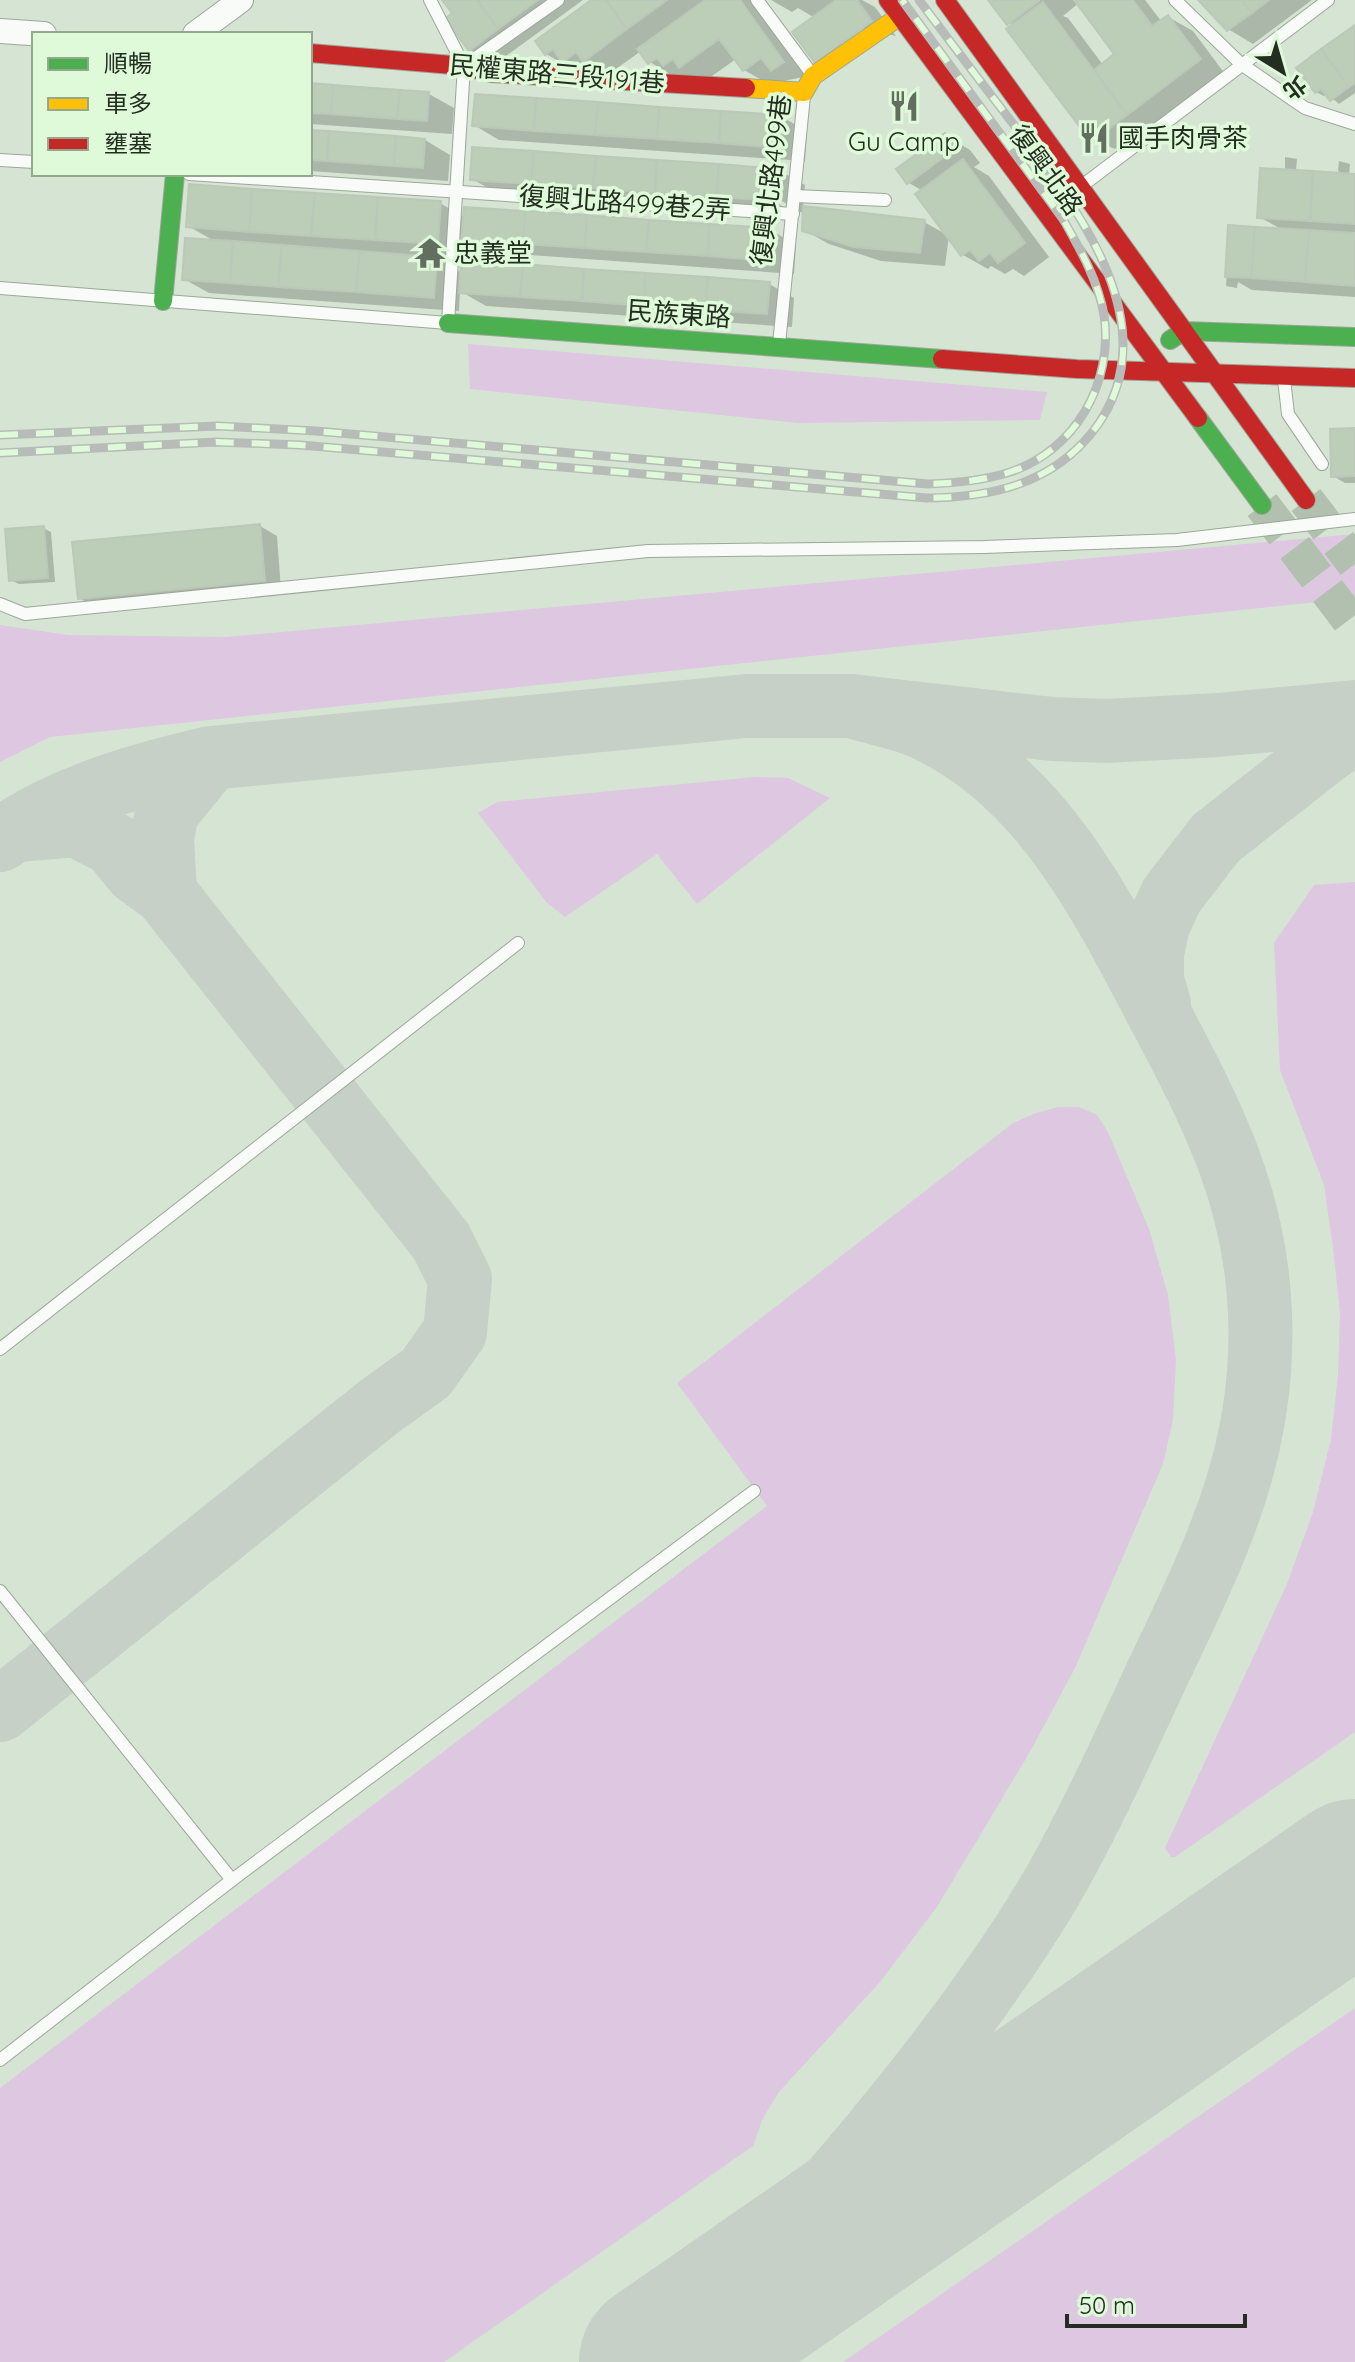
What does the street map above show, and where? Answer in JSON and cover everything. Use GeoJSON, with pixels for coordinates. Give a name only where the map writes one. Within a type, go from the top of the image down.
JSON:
{"type":"FeatureCollection","features":[{"type":"Feature","properties":{"kind":"street"},"geometry":{"type":"LineString","coordinates":[[198,32],[241,0]]}},
{"type":"Feature","properties":{"kind":"street","name":"復興北路"},"geometry":{"type":"LineString","coordinates":[[888,0],[1262,505]]}},
{"type":"Feature","properties":{"kind":"street","name":"復興北路"},"geometry":{"type":"LineString","coordinates":[[945,0],[1306,500]]}},
{"type":"Feature","properties":{"kind":"street","name":"復興北路499巷"},"geometry":{"type":"LineString","coordinates":[[808,84],[900,16]]}},
{"type":"Feature","properties":{"kind":"street"},"geometry":{"type":"LineString","coordinates":[[0,31],[32,33]]}},
{"type":"Feature","properties":{"kind":"street","name":"民權東路三段191巷"},"geometry":{"type":"LineString","coordinates":[[312,53],[464,66],[490,73],[808,84]]}},
{"type":"Feature","properties":{"kind":"street"},"geometry":{"type":"LineString","coordinates":[[163,301],[175,176]]}},
{"type":"Feature","properties":{"kind":"street","name":"民族東路"},"geometry":{"type":"LineString","coordinates":[[448,323],[1077,369],[1355,378]]}},
{"type":"Feature","properties":{"kind":"street"},"geometry":{"type":"LineString","coordinates":[[1149,354],[1184,331],[1355,337]]}},
{"type":"Feature","properties":{"kind":"lane"},"geometry":{"type":"LineString","coordinates":[[430,0],[464,66],[448,323]]}},
{"type":"Feature","properties":{"kind":"lane"},"geometry":{"type":"LineString","coordinates":[[464,66],[558,0]]}},
{"type":"Feature","properties":{"kind":"lane"},"geometry":{"type":"LineString","coordinates":[[757,0],[808,84]]}},
{"type":"Feature","properties":{"kind":"lane"},"geometry":{"type":"LineString","coordinates":[[1175,0],[1241,64],[1305,108],[1355,124]]}},
{"type":"Feature","properties":{"kind":"lane"},"geometry":{"type":"LineString","coordinates":[[1080,187],[1328,0]]}},
{"type":"Feature","properties":{"kind":"lane","name":"復興北路499巷"},"geometry":{"type":"LineString","coordinates":[[779,347],[808,84]]}},
{"type":"Feature","properties":{"kind":"lane"},"geometry":{"type":"LineString","coordinates":[[0,160],[32,162]]}},
{"type":"Feature","properties":{"kind":"lane","name":"復興北路499巷2弄"},"geometry":{"type":"LineString","coordinates":[[217,176],[793,214]]}},
{"type":"Feature","properties":{"kind":"lane"},"geometry":{"type":"LineString","coordinates":[[795,196],[885,200]]}},
{"type":"Feature","properties":{"kind":"lane","name":"民族東路"},"geometry":{"type":"LineString","coordinates":[[0,288],[448,323]]}},
{"type":"Feature","properties":{"kind":"lane"},"geometry":{"type":"LineString","coordinates":[[1284,376],[1288,414],[1322,464]]}},
{"type":"Feature","properties":{"kind":"lane"},"geometry":{"type":"LineString","coordinates":[[0,604],[25,614],[648,551],[984,547],[1177,540],[1355,519]]}},
{"type":"Feature","properties":{"kind":"lane"},"geometry":{"type":"LineString","coordinates":[[0,1349],[518,943]]}},
{"type":"Feature","properties":{"kind":"lane"},"geometry":{"type":"LineString","coordinates":[[0,2060],[232,1880],[754,1491]]}},
{"type":"Feature","properties":{"kind":"lane"},"geometry":{"type":"LineString","coordinates":[[0,1591],[232,1880]]}},
{"type":"Feature","properties":{"kind":"shaded area"},"geometry":{"type":"Polygon","coordinates":[[[468,344],[1047,392],[1040,420],[797,423],[470,389],[468,344]]]}},
{"type":"Feature","properties":{"kind":"shaded area"},"geometry":{"type":"Polygon","coordinates":[[[1355,534],[1355,598],[50,737],[0,762],[0,625],[68,635],[226,637],[1355,534]]]}},
{"type":"Feature","properties":{"kind":"shaded area"},"geometry":{"type":"Polygon","coordinates":[[[754,777],[788,778],[830,798],[697,904],[657,854],[565,917],[547,903],[478,813],[497,802],[754,777]]]}},
{"type":"Feature","properties":{"kind":"shaded area"},"geometry":{"type":"Polygon","coordinates":[[[1355,882],[1355,1732],[1171,1857],[1165,1848],[1287,1584],[1313,1512],[1331,1439],[1338,1375],[1340,1312],[1333,1248],[1324,1185],[1280,1070],[1274,943],[1314,885],[1355,882]]]}},
{"type":"Feature","properties":{"kind":"shaded area"},"geometry":{"type":"Polygon","coordinates":[[[1058,1107],[1079,1107],[1097,1115],[1108,1132],[1149,1229],[1168,1295],[1176,1359],[1173,1420],[1163,1464],[1075,1668],[984,1829],[937,1907],[880,1982],[779,2092],[763,2118],[753,2146],[444,2362],[0,2362],[0,2088],[767,1506],[677,1383],[1013,1123],[1058,1107]]]}},
{"type":"Feature","properties":{"kind":"shaded area"},"geometry":{"type":"Polygon","coordinates":[[[1355,2008],[1355,2362],[843,2362],[1355,2008]]]}},
{"type":"Feature","properties":{"kind":"building"},"geometry":{"type":"Polygon","coordinates":[[[442,0],[477,0],[498,29],[469,51],[445,19],[452,13],[442,0]]]}},
{"type":"Feature","properties":{"kind":"building"},"geometry":{"type":"Polygon","coordinates":[[[538,0],[498,29],[479,2],[538,0]]]}},
{"type":"Feature","properties":{"kind":"building"},"geometry":{"type":"Polygon","coordinates":[[[591,0],[606,0],[627,29],[583,62],[576,52],[562,63],[553,49],[545,55],[535,41],[591,0]]]}},
{"type":"Feature","properties":{"kind":"building"},"geometry":{"type":"Polygon","coordinates":[[[606,0],[667,0],[627,29],[606,0]]]}},
{"type":"Feature","properties":{"kind":"building"},"geometry":{"type":"Polygon","coordinates":[[[705,0],[740,0],[784,62],[771,71],[761,58],[743,71],[719,39],[679,68],[673,59],[663,66],[657,58],[648,64],[637,49],[705,0]]]}},
{"type":"Feature","properties":{"kind":"building"},"geometry":{"type":"Polygon","coordinates":[[[836,0],[857,0],[872,21],[815,63],[792,32],[836,0]]]}},
{"type":"Feature","properties":{"kind":"building"},"geometry":{"type":"Polygon","coordinates":[[[988,0],[1037,0],[1039,1],[1007,25],[988,0]]]}},
{"type":"Feature","properties":{"kind":"building"},"geometry":{"type":"Polygon","coordinates":[[[1074,0],[1133,0],[1152,26],[1168,15],[1201,59],[1127,115],[1094,70],[1114,54],[1074,0]]]}},
{"type":"Feature","properties":{"kind":"building"},"geometry":{"type":"Polygon","coordinates":[[[1198,0],[1242,0],[1252,13],[1227,31],[1198,0]]]}},
{"type":"Feature","properties":{"kind":"building"},"geometry":{"type":"Polygon","coordinates":[[[1242,0],[1269,0],[1252,13],[1242,0]]]}},
{"type":"Feature","properties":{"kind":"building"},"geometry":{"type":"Polygon","coordinates":[[[1043,2],[1127,115],[1098,137],[1085,134],[1006,29],[1043,2]]]}},
{"type":"Feature","properties":{"kind":"building"},"geometry":{"type":"Polygon","coordinates":[[[1355,25],[1355,83],[1349,87],[1321,49],[1355,25]]]}},
{"type":"Feature","properties":{"kind":"building"},"geometry":{"type":"Polygon","coordinates":[[[1321,49],[1349,87],[1330,101],[1321,89],[1315,93],[1296,68],[1321,49]]]}},
{"type":"Feature","properties":{"kind":"building"},"geometry":{"type":"Polygon","coordinates":[[[312,83],[333,85],[331,114],[312,113],[312,83]]]}},
{"type":"Feature","properties":{"kind":"building"},"geometry":{"type":"Polygon","coordinates":[[[333,85],[400,90],[397,119],[331,114],[333,85]]]}},
{"type":"Feature","properties":{"kind":"building"},"geometry":{"type":"Polygon","coordinates":[[[400,90],[429,92],[427,121],[397,119],[400,90]]]}},
{"type":"Feature","properties":{"kind":"building"},"geometry":{"type":"Polygon","coordinates":[[[475,94],[536,98],[534,131],[472,126],[475,94]]]}},
{"type":"Feature","properties":{"kind":"building"},"geometry":{"type":"Polygon","coordinates":[[[536,98],[598,102],[595,135],[534,131],[536,98]]]}},
{"type":"Feature","properties":{"kind":"building"},"geometry":{"type":"Polygon","coordinates":[[[598,102],[659,107],[657,139],[595,135],[598,102]]]}},
{"type":"Feature","properties":{"kind":"building"},"geometry":{"type":"Polygon","coordinates":[[[659,107],[721,111],[719,143],[657,139],[659,107]]]}},
{"type":"Feature","properties":{"kind":"building"},"geometry":{"type":"Polygon","coordinates":[[[721,111],[783,115],[781,148],[719,143],[721,111]]]}},
{"type":"Feature","properties":{"kind":"building"},"geometry":{"type":"Polygon","coordinates":[[[312,130],[329,131],[327,161],[312,160],[312,130]]]}},
{"type":"Feature","properties":{"kind":"building"},"geometry":{"type":"Polygon","coordinates":[[[329,131],[396,136],[394,166],[327,161],[329,131]]]}},
{"type":"Feature","properties":{"kind":"building"},"geometry":{"type":"Polygon","coordinates":[[[945,133],[956,148],[907,184],[896,169],[945,133]]]}},
{"type":"Feature","properties":{"kind":"building"},"geometry":{"type":"Polygon","coordinates":[[[396,136],[425,139],[423,168],[394,166],[396,136]]]}},
{"type":"Feature","properties":{"kind":"building"},"geometry":{"type":"Polygon","coordinates":[[[472,147],[534,151],[531,184],[470,180],[472,147]]]}},
{"type":"Feature","properties":{"kind":"building"},"geometry":{"type":"Polygon","coordinates":[[[534,151],[596,156],[593,188],[531,184],[534,151]]]}},
{"type":"Feature","properties":{"kind":"building"},"geometry":{"type":"Polygon","coordinates":[[[596,156],[657,160],[655,193],[593,188],[596,156]]]}},
{"type":"Feature","properties":{"kind":"building"},"geometry":{"type":"Polygon","coordinates":[[[963,159],[1025,243],[998,263],[990,253],[979,261],[970,250],[961,256],[915,194],[963,159]]]}},
{"type":"Feature","properties":{"kind":"building"},"geometry":{"type":"Polygon","coordinates":[[[657,160],[719,164],[716,197],[655,193],[657,160]]]}},
{"type":"Feature","properties":{"kind":"building"},"geometry":{"type":"Polygon","coordinates":[[[719,164],[780,169],[778,201],[716,197],[719,164]]]}},
{"type":"Feature","properties":{"kind":"building"},"geometry":{"type":"Polygon","coordinates":[[[1260,168],[1313,171],[1310,221],[1257,218],[1260,168]]]}},
{"type":"Feature","properties":{"kind":"building"},"geometry":{"type":"Polygon","coordinates":[[[1313,171],[1355,174],[1355,224],[1310,221],[1313,171]]]}},
{"type":"Feature","properties":{"kind":"building"},"geometry":{"type":"Polygon","coordinates":[[[189,184],[252,189],[249,232],[186,227],[189,184]]]}},
{"type":"Feature","properties":{"kind":"building"},"geometry":{"type":"Polygon","coordinates":[[[252,189],[315,193],[311,236],[249,232],[252,189]]]}},
{"type":"Feature","properties":{"kind":"building"},"geometry":{"type":"Polygon","coordinates":[[[315,193],[378,197],[375,240],[311,236],[315,193]]]}},
{"type":"Feature","properties":{"kind":"building"},"geometry":{"type":"Polygon","coordinates":[[[378,197],[441,201],[438,244],[375,240],[378,197]]]}},
{"type":"Feature","properties":{"kind":"building"},"geometry":{"type":"Polygon","coordinates":[[[803,206],[925,220],[920,253],[854,247],[802,231],[803,206]]]}},
{"type":"Feature","properties":{"kind":"building"},"geometry":{"type":"Polygon","coordinates":[[[464,207],[525,211],[523,244],[461,239],[464,207]]]}},
{"type":"Feature","properties":{"kind":"building"},"geometry":{"type":"Polygon","coordinates":[[[525,211],[587,215],[585,248],[523,244],[525,211]]]}},
{"type":"Feature","properties":{"kind":"building"},"geometry":{"type":"Polygon","coordinates":[[[587,215],[649,220],[646,252],[585,248],[587,215]]]}},
{"type":"Feature","properties":{"kind":"building"},"geometry":{"type":"Polygon","coordinates":[[[649,220],[710,224],[708,256],[646,252],[649,220]]]}},
{"type":"Feature","properties":{"kind":"building"},"geometry":{"type":"Polygon","coordinates":[[[710,224],[772,228],[769,261],[708,256],[710,224]]]}},
{"type":"Feature","properties":{"kind":"building"},"geometry":{"type":"Polygon","coordinates":[[[1228,225],[1255,227],[1251,278],[1225,277],[1228,225]]]}},
{"type":"Feature","properties":{"kind":"building"},"geometry":{"type":"Polygon","coordinates":[[[1255,227],[1309,230],[1305,282],[1251,278],[1255,227]]]}},
{"type":"Feature","properties":{"kind":"building"},"geometry":{"type":"Polygon","coordinates":[[[1309,230],[1355,233],[1355,286],[1305,282],[1309,230]]]}},
{"type":"Feature","properties":{"kind":"building"},"geometry":{"type":"Polygon","coordinates":[[[185,238],[233,241],[230,283],[182,280],[185,238]]]}},
{"type":"Feature","properties":{"kind":"building"},"geometry":{"type":"Polygon","coordinates":[[[233,241],[282,245],[278,287],[230,283],[233,241]]]}},
{"type":"Feature","properties":{"kind":"building"},"geometry":{"type":"Polygon","coordinates":[[[282,245],[360,251],[356,292],[278,287],[282,245]]]}},
{"type":"Feature","properties":{"kind":"building"},"geometry":{"type":"Polygon","coordinates":[[[360,251],[437,257],[434,298],[356,292],[360,251]]]}},
{"type":"Feature","properties":{"kind":"building"},"geometry":{"type":"Polygon","coordinates":[[[461,260],[523,264],[520,297],[459,293],[461,260]]]}},
{"type":"Feature","properties":{"kind":"building"},"geometry":{"type":"Polygon","coordinates":[[[523,264],[584,269],[582,301],[520,297],[523,264]]]}},
{"type":"Feature","properties":{"kind":"building"},"geometry":{"type":"Polygon","coordinates":[[[584,269],[646,273],[644,306],[582,301],[584,269]]]}},
{"type":"Feature","properties":{"kind":"building"},"geometry":{"type":"Polygon","coordinates":[[[646,273],[708,277],[705,310],[644,306],[646,273]]]}},
{"type":"Feature","properties":{"kind":"building"},"geometry":{"type":"Polygon","coordinates":[[[708,277],[770,282],[767,314],[705,310],[708,277]]]}},
{"type":"Feature","properties":{"kind":"building"},"geometry":{"type":"Polygon","coordinates":[[[1355,428],[1355,476],[1331,477],[1330,429],[1355,428]]]}},
{"type":"Feature","properties":{"kind":"building"},"geometry":{"type":"Polygon","coordinates":[[[260,524],[265,581],[78,599],[72,542],[260,524]]]}},
{"type":"Feature","properties":{"kind":"building"},"geometry":{"type":"Polygon","coordinates":[[[44,526],[48,578],[9,581],[5,529],[44,526]]]}},
{"type":"Feature","properties":{"kind":"taxiway"},"geometry":{"type":"LineString","coordinates":[[0,840],[74,799],[211,758],[747,706],[851,706],[1052,729],[1106,731],[1218,725],[1355,712]]}},
{"type":"Feature","properties":{"kind":"taxiway"},"geometry":{"type":"LineString","coordinates":[[639,2362],[744,2273],[832,2183],[936,2056],[1024,1932],[1083,1828],[1200,1583],[1233,1498],[1255,1410],[1260,1363],[1260,1313],[1256,1267],[1237,1184],[1223,1145],[1188,1069],[1104,913],[1055,838],[1027,804],[995,774],[959,747],[919,726],[851,706]]}},
{"type":"Feature","properties":{"kind":"taxiway"},"geometry":{"type":"LineString","coordinates":[[1159,1004],[1152,980],[1152,953],[1158,925],[1172,895],[1216,838],[1328,750],[1355,733]]}},
{"type":"Feature","properties":{"kind":"taxiway"},"geometry":{"type":"LineString","coordinates":[[165,893],[162,838],[167,812],[211,758]]}},
{"type":"Feature","properties":{"kind":"taxiway"},"geometry":{"type":"LineString","coordinates":[[0,1710],[380,1406],[426,1373],[455,1332],[460,1279],[441,1241],[165,893],[136,872],[113,844],[76,825],[18,830]]}},
{"type":"Feature","properties":{"kind":"runway"},"geometry":{"type":"LineString","coordinates":[[659,2362],[1355,1879]]}},
{"type":"Feature","properties":{"kind":"tunnel"},"geometry":{"type":"LineString","coordinates":[[1306,500],[1355,564]]}},
{"type":"Feature","properties":{"kind":"tunnel"},"geometry":{"type":"LineString","coordinates":[[1262,505],[1355,627]]}},
{"type":"Feature","properties":{"kind":"railway"},"geometry":{"type":"LineString","coordinates":[[0,435],[218,426],[316,431],[928,484],[987,478],[1031,463],[1070,432],[1085,412],[1096,389],[1103,365],[1105,340],[1101,302],[1088,265],[1063,219],[902,0]]}},
{"type":"Feature","properties":{"kind":"railway"},"geometry":{"type":"LineString","coordinates":[[0,453],[216,442],[300,445],[927,498],[975,495],[1020,484],[1040,475],[1059,463],[1094,430],[1116,390],[1123,349],[1119,308],[1105,267],[1061,189],[919,0]]}},
{"type":"Feature","properties":{"kind":"traffic: fast"},"geometry":{"type":"LineString","coordinates":[[163,301],[175,176]]}},
{"type":"Feature","properties":{"kind":"traffic: fast"},"geometry":{"type":"LineString","coordinates":[[448,323],[942,359]]}},
{"type":"Feature","properties":{"kind":"traffic: fast"},"geometry":{"type":"LineString","coordinates":[[1170,340],[1184,331],[1355,337]]}},
{"type":"Feature","properties":{"kind":"traffic: fast"},"geometry":{"type":"LineString","coordinates":[[1198,418],[1262,505]]}},
{"type":"Feature","properties":{"kind":"traffic: slow"},"geometry":{"type":"LineString","coordinates":[[746,88],[804,92],[813,76],[900,16]]}},
{"type":"Feature","properties":{"kind":"traffic: jam"},"geometry":{"type":"LineString","coordinates":[[888,0],[1198,418]]}},
{"type":"Feature","properties":{"kind":"traffic: jam"},"geometry":{"type":"LineString","coordinates":[[945,0],[1306,500]]}},
{"type":"Feature","properties":{"kind":"traffic: jam"},"geometry":{"type":"LineString","coordinates":[[312,53],[464,66],[490,73],[746,88]]}},
{"type":"Feature","properties":{"kind":"traffic: jam"},"geometry":{"type":"LineString","coordinates":[[942,359],[1077,369],[1355,378]]}},
{"type":"Feature","properties":{"kind":"place","name":"Gu Camp"},"geometry":{"type":"Point","coordinates":[904,106]}},
{"type":"Feature","properties":{"kind":"place","name":"國手肉骨茶"},"geometry":{"type":"Point","coordinates":[1094,138]}},
{"type":"Feature","properties":{"kind":"place","name":"忠義堂"},"geometry":{"type":"Point","coordinates":[430,253]}}]}
